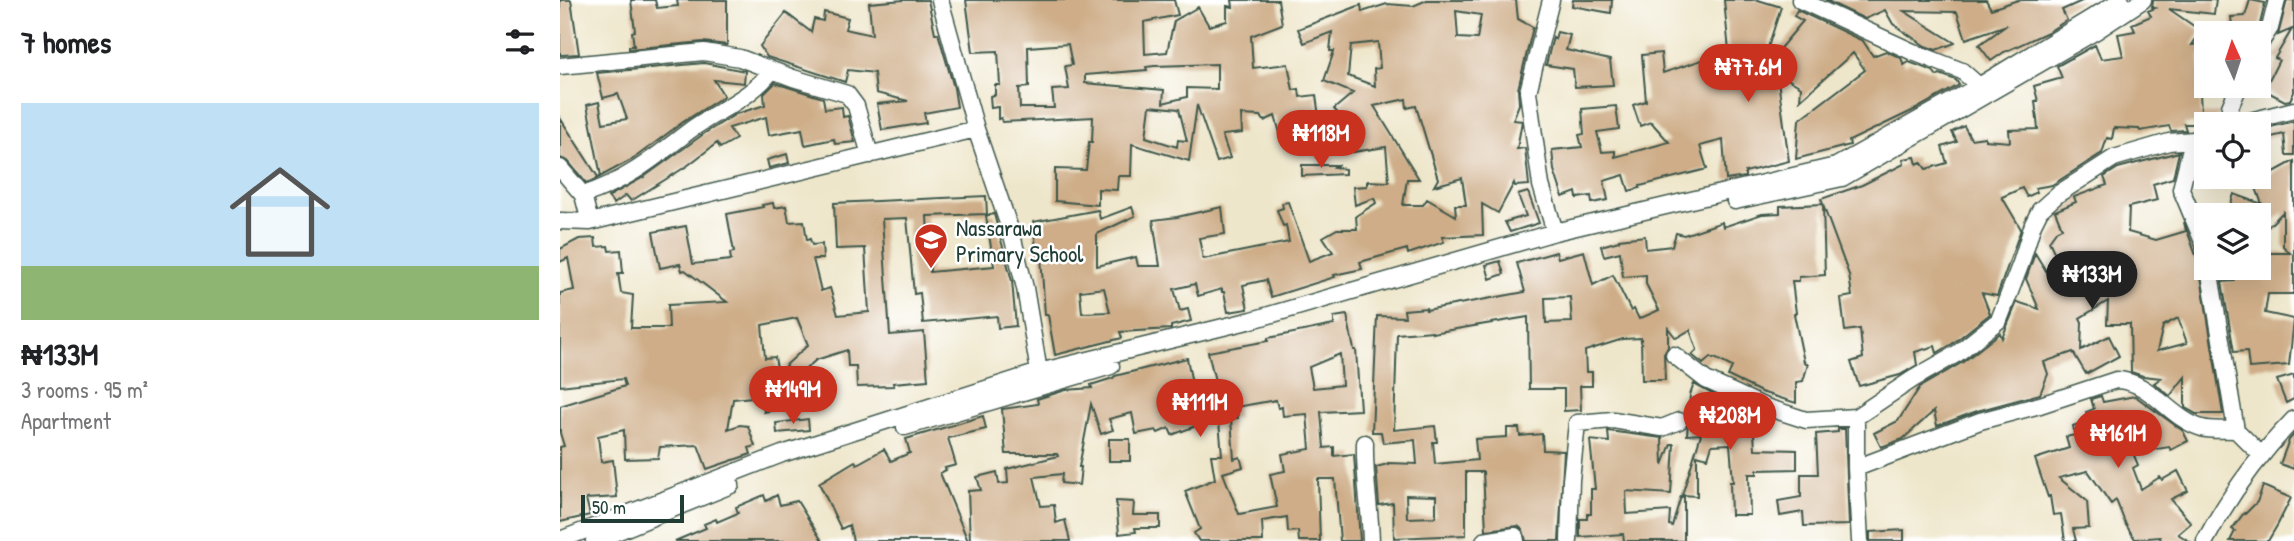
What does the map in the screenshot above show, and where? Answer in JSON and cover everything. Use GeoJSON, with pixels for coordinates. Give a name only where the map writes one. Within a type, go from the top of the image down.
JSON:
{"type":"FeatureCollection","features":[{"type":"Feature","properties":{"kind":"street"},"geometry":{"type":"LineString","coordinates":[[940,0],[976,130],[1012,235],[1025,288],[1039,372]]}},
{"type":"Feature","properties":{"kind":"street"},"geometry":{"type":"LineString","coordinates":[[1551,0],[1528,92],[1542,185],[1555,232]]}},
{"type":"Feature","properties":{"kind":"street"},"geometry":{"type":"LineString","coordinates":[[1800,0],[1913,52],[1962,71],[1979,86]]}},
{"type":"Feature","properties":{"kind":"street"},"geometry":{"type":"LineString","coordinates":[[560,540],[782,454],[1039,372],[1252,320],[1555,232],[1836,166],[1979,86],[2121,0]]}},
{"type":"Feature","properties":{"kind":"street"},"geometry":{"type":"LineString","coordinates":[[594,541],[785,463],[1042,384],[1558,241],[1842,178],[2096,31],[2143,0]]}},
{"type":"Feature","properties":{"kind":"street"},"geometry":{"type":"LineString","coordinates":[[2272,21],[2277,0]]}},
{"type":"Feature","properties":{"kind":"street"},"geometry":{"type":"LineString","coordinates":[[560,66],[704,52],[740,58],[772,71],[847,94],[856,106],[870,155]]}},
{"type":"Feature","properties":{"kind":"street"},"geometry":{"type":"LineString","coordinates":[[583,195],[624,179],[765,80],[772,71]]}},
{"type":"Feature","properties":{"kind":"street"},"geometry":{"type":"LineString","coordinates":[[2271,116],[2294,110]]}},
{"type":"Feature","properties":{"kind":"street"},"geometry":{"type":"LineString","coordinates":[[560,221],[590,222],[976,130]]}},
{"type":"Feature","properties":{"kind":"street"},"geometry":{"type":"LineString","coordinates":[[1674,355],[1706,380],[1763,406],[1806,419],[1856,417],[1958,353],[1999,320],[2033,224],[2040,211],[2058,194],[2114,158],[2169,142],[2194,138]]}},
{"type":"Feature","properties":{"kind":"street"},"geometry":{"type":"LineString","coordinates":[[2194,154],[2181,190],[2194,221]]}},
{"type":"Feature","properties":{"kind":"street"},"geometry":{"type":"LineString","coordinates":[[560,168],[583,195],[590,222]]}},
{"type":"Feature","properties":{"kind":"street"},"geometry":{"type":"LineString","coordinates":[[2211,280],[2236,429],[2260,454]]}},
{"type":"Feature","properties":{"kind":"street"},"geometry":{"type":"LineString","coordinates":[[1856,468],[1980,421],[2116,380],[2129,380],[2185,420],[2204,428],[2236,429]]}},
{"type":"Feature","properties":{"kind":"street"},"geometry":{"type":"LineString","coordinates":[[1856,417],[1860,541]]}},
{"type":"Feature","properties":{"kind":"street"},"geometry":{"type":"LineString","coordinates":[[2205,541],[2260,454],[2294,419]]}},
{"type":"Feature","properties":{"kind":"street"},"geometry":{"type":"LineString","coordinates":[[1569,541],[1571,480],[1577,423],[1612,420],[1662,428],[1679,421]]}},
{"type":"Feature","properties":{"kind":"street"},"geometry":{"type":"LineString","coordinates":[[1365,443],[1364,474],[1371,541]]}},
{"type":"Feature","properties":{"kind":"street"},"geometry":{"type":"LineString","coordinates":[[1484,541],[1515,536],[1516,541]]}},
{"type":"Feature","properties":{"kind":"building"},"geometry":{"type":"Polygon","coordinates":[[[560,0],[571,0],[579,54],[560,55],[560,0]]]}},
{"type":"Feature","properties":{"kind":"building"},"geometry":{"type":"Polygon","coordinates":[[[631,0],[655,0],[657,8],[678,6],[677,0],[727,0],[727,45],[703,42],[629,49],[629,46],[634,46],[632,32],[635,31],[631,0]]]}},
{"type":"Feature","properties":{"kind":"building"},"geometry":{"type":"Polygon","coordinates":[[[928,0],[935,33],[938,33],[954,88],[957,107],[924,113],[926,123],[882,130],[877,104],[908,101],[876,93],[874,73],[848,70],[845,82],[767,57],[760,46],[786,13],[811,32],[814,19],[823,21],[824,12],[848,18],[845,29],[872,35],[869,3],[928,0]]]}},
{"type":"Feature","properties":{"kind":"building"},"geometry":{"type":"Polygon","coordinates":[[[966,0],[1174,0],[1178,15],[1144,22],[1145,54],[1167,52],[1174,21],[1198,7],[1209,26],[1227,21],[1227,6],[1233,7],[1232,0],[1278,0],[1282,24],[1251,36],[1253,68],[1288,64],[1293,90],[1299,89],[1300,97],[1316,95],[1319,117],[1303,119],[1304,130],[1280,133],[1275,116],[1264,121],[1261,116],[1241,115],[1242,133],[1222,135],[1230,158],[1217,162],[1197,105],[1189,161],[1132,144],[1131,176],[1118,176],[1117,190],[1098,189],[1098,205],[1055,201],[1055,169],[1086,170],[1089,142],[1092,142],[1093,117],[1002,122],[1001,118],[998,119],[998,107],[991,108],[990,96],[995,95],[995,85],[1000,85],[998,51],[973,52],[966,0]],[[1068,44],[1028,47],[1029,87],[1019,88],[1020,108],[1054,108],[1052,90],[1069,89],[1065,66],[1072,65],[1068,44]],[[1217,64],[1146,67],[1147,70],[1085,75],[1085,83],[1164,90],[1163,103],[1187,97],[1187,88],[1217,89],[1217,64]],[[1150,106],[1146,137],[1177,147],[1178,140],[1187,141],[1179,109],[1150,106]]]}},
{"type":"Feature","properties":{"kind":"building"},"geometry":{"type":"Polygon","coordinates":[[[1427,0],[1516,0],[1518,19],[1533,27],[1518,89],[1519,104],[1513,120],[1522,121],[1517,149],[1525,148],[1529,185],[1515,186],[1514,183],[1498,213],[1482,204],[1483,235],[1442,237],[1444,242],[1408,254],[1407,249],[1360,262],[1362,269],[1334,275],[1335,277],[1271,297],[1266,280],[1243,285],[1248,309],[1228,312],[1222,289],[1198,296],[1195,284],[1174,289],[1180,311],[1188,309],[1191,321],[1171,326],[1171,329],[1120,332],[1122,338],[1055,355],[1048,315],[1045,315],[1041,256],[1037,256],[1033,222],[1098,210],[1100,219],[1132,207],[1135,216],[1097,234],[1097,266],[1136,257],[1138,266],[1160,266],[1153,220],[1222,207],[1225,234],[1199,238],[1203,259],[1289,242],[1286,225],[1283,226],[1277,210],[1283,208],[1282,203],[1288,202],[1309,261],[1333,252],[1323,237],[1337,229],[1357,229],[1356,216],[1376,203],[1374,198],[1355,205],[1353,187],[1367,186],[1367,181],[1389,182],[1386,147],[1353,152],[1348,125],[1334,109],[1353,93],[1324,81],[1334,51],[1330,51],[1332,32],[1304,43],[1298,29],[1361,5],[1362,12],[1387,4],[1413,6],[1427,0]],[[1456,11],[1458,38],[1477,39],[1481,15],[1456,11]],[[1378,42],[1351,45],[1348,76],[1375,86],[1374,69],[1380,68],[1378,42]],[[1406,99],[1374,106],[1419,179],[1407,179],[1403,205],[1423,205],[1427,199],[1456,216],[1455,205],[1466,205],[1462,178],[1434,186],[1438,179],[1416,106],[1407,108],[1406,99]],[[1104,288],[1080,291],[1082,313],[1110,312],[1104,288]]]}},
{"type":"Feature","properties":{"kind":"building"},"geometry":{"type":"Polygon","coordinates":[[[1573,0],[1612,0],[1611,13],[1572,6],[1573,0]]]}},
{"type":"Feature","properties":{"kind":"building"},"geometry":{"type":"Polygon","coordinates":[[[1724,0],[1758,0],[1781,7],[1760,72],[1803,21],[1794,16],[1797,10],[1863,41],[1873,56],[1886,51],[1901,58],[1904,65],[1909,62],[1933,71],[1937,76],[1940,74],[1956,80],[1959,85],[1849,141],[1850,145],[1796,159],[1799,120],[1865,70],[1853,53],[1800,100],[1801,87],[1777,73],[1789,161],[1745,172],[1745,177],[1726,180],[1723,140],[1700,146],[1707,169],[1629,191],[1624,175],[1604,181],[1608,200],[1592,203],[1591,196],[1577,198],[1576,192],[1563,197],[1554,170],[1552,150],[1582,147],[1579,135],[1584,134],[1582,109],[1616,106],[1619,129],[1597,132],[1602,152],[1615,151],[1615,157],[1669,142],[1651,122],[1640,126],[1633,105],[1646,101],[1642,55],[1661,53],[1663,73],[1729,51],[1724,0]]]}},
{"type":"Feature","properties":{"kind":"building"},"geometry":{"type":"Polygon","coordinates":[[[1825,0],[1986,0],[1991,9],[2018,0],[2084,0],[2062,10],[2067,20],[1991,61],[1979,45],[2007,25],[1966,39],[1957,12],[1904,11],[1955,43],[1936,50],[1925,46],[1893,24],[1885,10],[1865,19],[1825,0]]]}},
{"type":"Feature","properties":{"kind":"building"},"geometry":{"type":"Polygon","coordinates":[[[2153,0],[2216,0],[2214,14],[2169,9],[2194,26],[2194,98],[2200,98],[2201,112],[2194,112],[2194,124],[2184,124],[2186,130],[2171,131],[2169,126],[2140,131],[2114,128],[2112,139],[2107,138],[2102,153],[2052,185],[2035,188],[2037,192],[2027,197],[2022,188],[2002,197],[2021,229],[1997,296],[1982,293],[1990,314],[1937,353],[1935,346],[1915,352],[1917,365],[1900,375],[1859,386],[1851,362],[1863,358],[1860,329],[1845,331],[1841,298],[1852,296],[1849,275],[1823,205],[1825,275],[1799,277],[1799,281],[1792,281],[1794,314],[1804,362],[1808,364],[1803,381],[1796,382],[1796,403],[1761,392],[1728,376],[1732,367],[1715,358],[1711,357],[1703,364],[1692,355],[1697,350],[1690,330],[1676,338],[1668,328],[1668,347],[1664,354],[1665,380],[1642,380],[1641,338],[1623,339],[1585,351],[1586,372],[1592,372],[1592,386],[1580,386],[1581,410],[1564,411],[1564,389],[1529,389],[1528,317],[1432,333],[1397,334],[1394,430],[1435,426],[1435,464],[1477,460],[1475,439],[1507,437],[1507,428],[1519,428],[1520,436],[1542,434],[1543,450],[1564,451],[1559,541],[1526,541],[1523,530],[1518,526],[1486,530],[1483,472],[1466,472],[1466,535],[1394,538],[1393,503],[1379,505],[1376,467],[1388,463],[1417,464],[1415,440],[1383,443],[1381,432],[1372,432],[1377,316],[1405,317],[1404,310],[1426,310],[1525,292],[1517,263],[1556,252],[1558,258],[1584,251],[1593,285],[1613,275],[1631,311],[1634,309],[1639,319],[1659,310],[1646,284],[1646,275],[1623,277],[1620,252],[1604,256],[1601,246],[1619,239],[1645,236],[1646,249],[1672,246],[1676,233],[1684,235],[1722,222],[1723,227],[1762,214],[1780,213],[1780,206],[1823,204],[1821,199],[1862,185],[1904,164],[1903,159],[1915,157],[1917,164],[1921,162],[1926,169],[1947,163],[1942,147],[1957,142],[1952,132],[1964,126],[1971,139],[1985,137],[1985,140],[2010,142],[2009,130],[2038,129],[2035,101],[2038,101],[2034,86],[2062,78],[2057,66],[2095,45],[2101,59],[2123,56],[2118,34],[2135,31],[2132,24],[2151,16],[2148,11],[2155,8],[2152,7],[2153,0]],[[1570,297],[1545,298],[1546,323],[1572,322],[1570,297]],[[1406,495],[1407,518],[1436,517],[1436,496],[1406,495]]]}},
{"type":"Feature","properties":{"kind":"building"},"geometry":{"type":"Polygon","coordinates":[[[2250,0],[2265,3],[2261,21],[2232,21],[2231,17],[2245,16],[2250,0]]]}},
{"type":"Feature","properties":{"kind":"building"},"geometry":{"type":"Polygon","coordinates":[[[2287,0],[2294,0],[2294,92],[2290,100],[2285,101],[2272,94],[2272,74],[2279,60],[2275,58],[2292,29],[2278,35],[2287,0]]]}},
{"type":"Feature","properties":{"kind":"building"},"geometry":{"type":"Polygon","coordinates":[[[1557,32],[1570,35],[1566,50],[1610,60],[1613,85],[1575,87],[1573,69],[1546,65],[1553,37],[1555,39],[1557,32]]]}},
{"type":"Feature","properties":{"kind":"building"},"geometry":{"type":"Polygon","coordinates":[[[704,63],[745,71],[744,83],[714,80],[724,96],[633,159],[594,180],[586,183],[568,161],[560,158],[560,118],[598,177],[601,176],[587,105],[599,102],[603,123],[627,119],[618,94],[603,98],[597,73],[704,63]]]}},
{"type":"Feature","properties":{"kind":"building"},"geometry":{"type":"Polygon","coordinates":[[[775,83],[823,98],[825,109],[842,107],[843,117],[848,116],[855,142],[835,144],[834,139],[805,145],[802,129],[769,135],[766,117],[729,128],[736,139],[720,148],[717,143],[687,166],[631,201],[626,195],[614,204],[608,197],[644,177],[736,114],[765,105],[764,94],[775,83]]]}},
{"type":"Feature","properties":{"kind":"building"},"geometry":{"type":"Polygon","coordinates":[[[2294,121],[2294,155],[2286,155],[2284,134],[2271,137],[2271,127],[2294,121]]]}},
{"type":"Feature","properties":{"kind":"building"},"geometry":{"type":"Polygon","coordinates":[[[2179,152],[2173,178],[2153,184],[2157,200],[2129,207],[2128,232],[2156,240],[2186,231],[2184,222],[2194,250],[2194,280],[2202,280],[2223,414],[2196,414],[2185,408],[2185,377],[2170,396],[2154,383],[2161,378],[2131,372],[2130,324],[2107,324],[2108,301],[2080,318],[2081,350],[2109,336],[2119,356],[2086,374],[2073,352],[2044,362],[2048,374],[2040,394],[1977,411],[1937,426],[1934,411],[1903,439],[1881,447],[1874,433],[1898,421],[1920,387],[1963,362],[2000,333],[2002,338],[2017,302],[2039,309],[2026,279],[2035,253],[2049,276],[2062,269],[2049,241],[2057,230],[2062,228],[2055,211],[2076,202],[2074,197],[2107,185],[2104,177],[2118,168],[2179,152]],[[2178,318],[2163,326],[2157,351],[2187,343],[2178,318]]]}},
{"type":"Feature","properties":{"kind":"building"},"geometry":{"type":"Polygon","coordinates":[[[787,154],[789,163],[769,168],[767,160],[787,154]]]}},
{"type":"Feature","properties":{"kind":"building"},"geometry":{"type":"Polygon","coordinates":[[[2294,161],[2294,294],[2268,294],[2265,313],[2294,319],[2289,365],[2249,368],[2247,351],[2234,352],[2222,282],[2271,280],[2271,253],[2290,253],[2283,246],[2283,212],[2271,224],[2271,203],[2262,203],[2256,189],[2271,189],[2271,174],[2294,161]]]}},
{"type":"Feature","properties":{"kind":"building"},"geometry":{"type":"Polygon","coordinates":[[[1302,165],[1337,165],[1334,167],[1345,169],[1345,174],[1302,176],[1302,165]]]}},
{"type":"Feature","properties":{"kind":"building"},"geometry":{"type":"Polygon","coordinates":[[[1528,192],[1539,223],[1510,232],[1505,222],[1526,216],[1518,195],[1528,192]]]}},
{"type":"Feature","properties":{"kind":"building"},"geometry":{"type":"Polygon","coordinates":[[[2234,194],[2259,203],[2231,203],[2234,194]]]}},
{"type":"Feature","properties":{"kind":"building"},"geometry":{"type":"Polygon","coordinates":[[[986,196],[987,214],[927,216],[930,272],[994,266],[986,216],[994,214],[1012,281],[1016,326],[998,328],[997,316],[923,323],[920,293],[914,294],[907,218],[882,219],[890,335],[924,332],[928,380],[893,383],[894,386],[857,387],[856,366],[848,366],[847,350],[816,360],[801,373],[813,396],[802,401],[785,366],[808,345],[797,318],[762,325],[765,358],[775,357],[784,408],[764,412],[762,396],[733,399],[728,429],[740,425],[748,426],[755,446],[749,448],[751,454],[707,469],[698,445],[660,447],[658,458],[625,459],[624,430],[598,436],[601,462],[613,460],[617,497],[586,499],[590,515],[560,522],[560,447],[564,446],[560,433],[560,406],[625,386],[623,379],[560,386],[560,293],[574,290],[568,258],[560,262],[560,249],[579,239],[595,238],[596,247],[608,246],[609,251],[621,250],[623,273],[618,273],[621,293],[633,295],[631,328],[669,328],[668,305],[727,302],[685,270],[682,271],[680,264],[660,268],[653,232],[686,226],[693,264],[731,260],[730,253],[734,252],[727,214],[773,203],[774,208],[786,206],[789,222],[804,221],[807,240],[810,239],[812,245],[822,244],[823,259],[813,259],[821,291],[830,288],[838,315],[869,312],[865,248],[836,249],[834,203],[986,196]]]}},
{"type":"Feature","properties":{"kind":"building"},"geometry":{"type":"Polygon","coordinates":[[[1500,261],[1504,274],[1490,279],[1486,265],[1500,261]]]}},
{"type":"Feature","properties":{"kind":"building"},"geometry":{"type":"Polygon","coordinates":[[[1347,315],[1356,350],[1360,410],[1321,412],[1324,448],[1334,447],[1334,456],[1354,454],[1360,541],[1340,541],[1335,479],[1318,479],[1320,541],[1299,541],[1298,531],[1288,532],[1287,517],[1262,521],[1263,541],[1199,541],[1194,533],[1200,529],[1185,491],[1215,479],[1211,455],[1222,455],[1219,422],[1210,424],[1209,421],[1172,435],[1169,428],[1158,433],[1156,430],[1136,434],[1132,413],[1109,419],[1113,430],[1101,434],[1091,404],[1079,467],[1079,485],[1061,483],[1062,474],[1034,477],[1041,506],[1054,505],[1056,523],[1065,520],[1070,541],[970,541],[968,491],[981,490],[977,477],[997,472],[999,484],[1008,483],[1007,469],[1058,456],[1006,454],[1002,409],[1038,404],[1037,399],[1066,390],[1092,388],[1091,385],[1115,376],[1187,358],[1193,389],[1215,381],[1208,352],[1334,325],[1334,317],[1347,315]],[[1340,354],[1309,367],[1313,388],[1342,385],[1340,354]],[[1276,400],[1236,407],[1238,418],[1231,419],[1234,459],[1240,457],[1243,467],[1223,473],[1239,514],[1277,507],[1270,474],[1285,471],[1282,454],[1310,449],[1307,414],[1283,416],[1282,407],[1278,408],[1276,400]]]}},
{"type":"Feature","properties":{"kind":"building"},"geometry":{"type":"Polygon","coordinates":[[[2294,375],[2294,399],[2286,403],[2277,380],[2294,375]]]}},
{"type":"Feature","properties":{"kind":"building"},"geometry":{"type":"Polygon","coordinates":[[[1694,384],[1716,396],[1709,417],[1719,418],[1718,427],[1735,426],[1735,435],[1754,433],[1755,449],[1797,450],[1797,469],[1757,470],[1757,474],[1749,474],[1750,515],[1731,515],[1730,482],[1733,482],[1730,444],[1712,445],[1708,458],[1697,455],[1697,496],[1682,495],[1701,434],[1687,435],[1690,395],[1694,384]]]}},
{"type":"Feature","properties":{"kind":"building"},"geometry":{"type":"Polygon","coordinates":[[[2101,396],[2103,402],[2135,396],[2183,431],[2188,441],[2171,450],[2169,447],[2133,453],[2138,465],[2133,468],[2141,489],[2160,477],[2162,480],[2178,471],[2188,491],[2171,499],[2191,523],[2178,534],[2189,541],[2161,541],[2160,537],[2135,539],[2116,500],[2111,504],[2088,471],[2059,478],[2087,501],[2089,528],[2073,529],[2076,541],[2065,541],[2061,514],[2053,515],[2050,496],[2048,497],[2035,459],[2069,448],[2066,437],[2075,435],[2073,426],[2089,420],[2086,412],[2094,409],[2091,399],[2101,396]]]}},
{"type":"Feature","properties":{"kind":"building"},"geometry":{"type":"Polygon","coordinates":[[[983,416],[986,429],[948,438],[956,465],[945,468],[946,470],[940,473],[968,541],[853,541],[849,525],[841,529],[819,483],[855,461],[857,464],[884,449],[891,461],[910,453],[906,439],[983,416]]]}},
{"type":"Feature","properties":{"kind":"building"},"geometry":{"type":"Polygon","coordinates":[[[808,419],[809,430],[777,433],[776,423],[808,419]]]}},
{"type":"Feature","properties":{"kind":"building"},"geometry":{"type":"Polygon","coordinates":[[[1838,429],[1845,429],[1849,525],[1804,526],[1803,512],[1780,516],[1778,501],[1801,497],[1801,474],[1818,474],[1816,434],[1838,432],[1838,429]]]}},
{"type":"Feature","properties":{"kind":"building"},"geometry":{"type":"Polygon","coordinates":[[[1608,431],[1662,438],[1663,465],[1671,444],[1674,444],[1671,494],[1626,491],[1627,514],[1670,511],[1669,525],[1672,526],[1681,496],[1684,497],[1684,541],[1624,541],[1623,534],[1580,537],[1580,519],[1587,519],[1587,514],[1591,514],[1591,489],[1595,489],[1590,440],[1609,442],[1608,431]]]}},
{"type":"Feature","properties":{"kind":"building"},"geometry":{"type":"Polygon","coordinates":[[[2294,434],[2294,469],[2280,464],[2294,434]]]}},
{"type":"Feature","properties":{"kind":"building"},"geometry":{"type":"Polygon","coordinates":[[[1109,439],[1130,439],[1130,461],[1109,461],[1109,439]]]}},
{"type":"Feature","properties":{"kind":"building"},"geometry":{"type":"Polygon","coordinates":[[[2263,486],[2291,498],[2268,541],[2230,541],[2235,531],[2232,529],[2257,502],[2263,486]]]}},
{"type":"Feature","properties":{"kind":"building"},"geometry":{"type":"Polygon","coordinates":[[[764,495],[766,501],[777,495],[780,505],[797,501],[822,541],[675,541],[706,528],[704,524],[738,513],[736,507],[764,495]]]}},
{"type":"Feature","properties":{"kind":"building"},"geometry":{"type":"Polygon","coordinates":[[[1116,501],[1134,502],[1133,515],[1160,515],[1160,528],[1135,528],[1136,532],[1119,534],[1116,501]]]}},
{"type":"Feature","properties":{"kind":"building"},"geometry":{"type":"Polygon","coordinates":[[[1904,530],[1904,541],[1870,541],[1870,532],[1904,530]]]}},
{"type":"Feature","properties":{"kind":"place","name":"Nassarawa Primary School"},"geometry":{"type":"Point","coordinates":[931,270]}}]}
